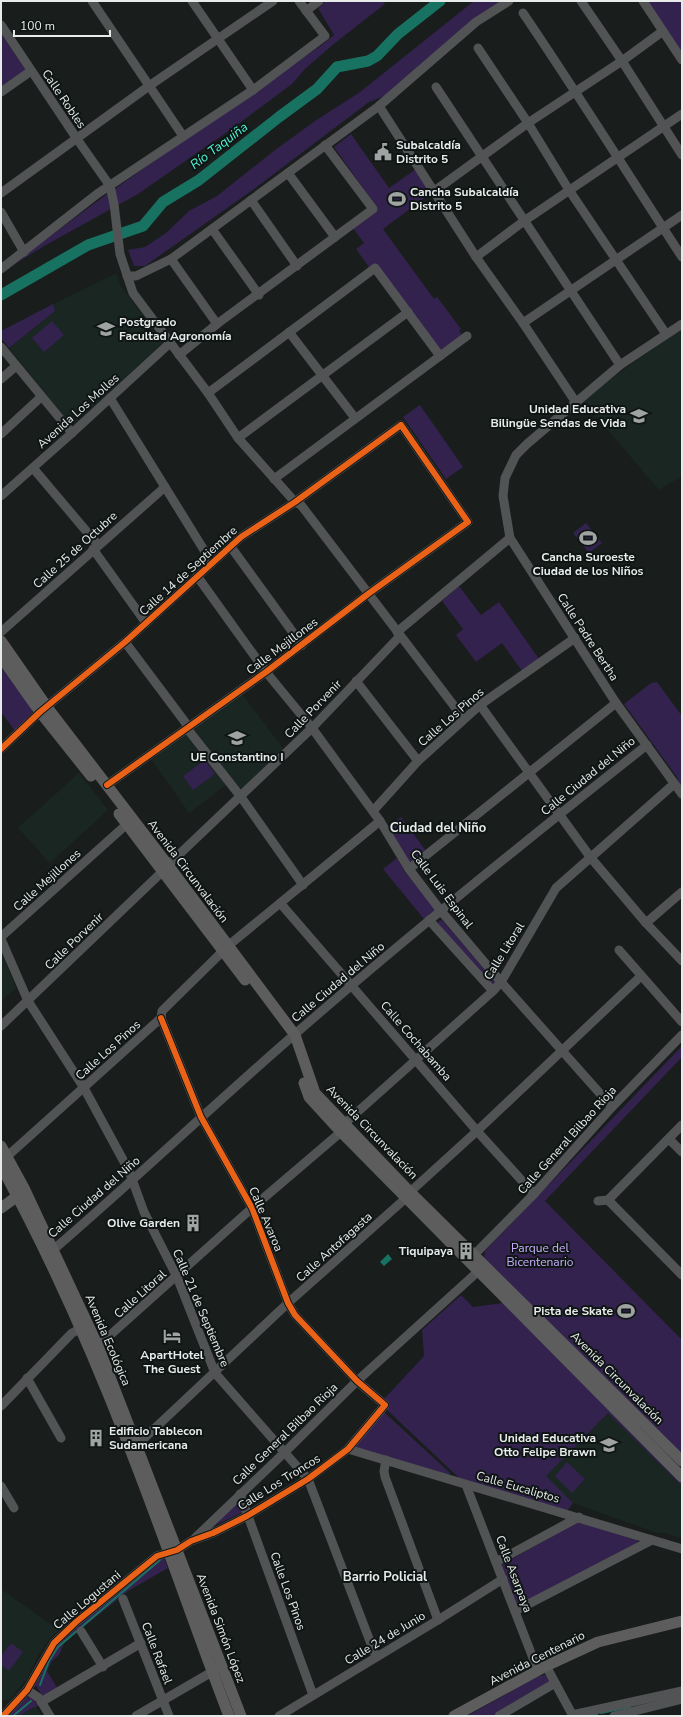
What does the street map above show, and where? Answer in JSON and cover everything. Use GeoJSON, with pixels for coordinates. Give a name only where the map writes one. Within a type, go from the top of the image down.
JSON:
{"type":"FeatureCollection","features":[{"type":"Feature","properties":{"kind":"main road","name":"Avenida Circunvalación"},"geometry":{"type":"LineString","coordinates":[[1,641],[44,709],[127,824],[166,868]]}},
{"type":"Feature","properties":{"kind":"main road","name":"Avenida Circunvalación"},"geometry":{"type":"LineString","coordinates":[[1,657],[107,785],[166,868],[292,1037],[309,1097],[482,1268],[682,1461]]}},
{"type":"Feature","properties":{"kind":"main road","name":"Avenida Ecológica"},"geometry":{"type":"LineString","coordinates":[[1,1146],[3,1162],[53,1250],[98,1346],[137,1445],[173,1552]]}},
{"type":"Feature","properties":{"kind":"main road","name":"Avenida Ecológica"},"geometry":{"type":"LineString","coordinates":[[21,1193],[80,1329],[173,1552]]}},
{"type":"Feature","properties":{"kind":"main road"},"geometry":{"type":"LineString","coordinates":[[1,1208],[21,1193]]}},
{"type":"Feature","properties":{"kind":"main road","name":"Avenida Circunvalación"},"geometry":{"type":"LineString","coordinates":[[482,1268],[682,1477]]}},
{"type":"Feature","properties":{"kind":"main road","name":"Avenida Simón López"},"geometry":{"type":"LineString","coordinates":[[173,1552],[222,1667],[241,1716]]}},
{"type":"Feature","properties":{"kind":"main road","name":"Avenida Simón López"},"geometry":{"type":"LineString","coordinates":[[173,1552],[212,1672],[229,1716]]}},
{"type":"Feature","properties":{"kind":"main road","name":"Avenida Centenario"},"geometry":{"type":"LineString","coordinates":[[454,1716],[542,1669],[598,1642],[682,1621]]}},
{"type":"Feature","properties":{"kind":"street"},"geometry":{"type":"LineString","coordinates":[[92,1],[183,136]]}},
{"type":"Feature","properties":{"kind":"street"},"geometry":{"type":"LineString","coordinates":[[192,1],[253,90]]}},
{"type":"Feature","properties":{"kind":"street"},"geometry":{"type":"LineString","coordinates":[[1,193],[149,86],[273,1]]}},
{"type":"Feature","properties":{"kind":"street"},"geometry":{"type":"LineString","coordinates":[[1,269],[71,213],[253,90],[325,36],[299,1]]}},
{"type":"Feature","properties":{"kind":"street"},"geometry":{"type":"LineString","coordinates":[[306,11],[318,1]]}},
{"type":"Feature","properties":{"kind":"street"},"geometry":{"type":"LineString","coordinates":[[127,276],[136,276],[171,259],[379,106],[476,22],[509,1]]}},
{"type":"Feature","properties":{"kind":"street"},"geometry":{"type":"LineString","coordinates":[[581,1],[622,60],[682,155]]}},
{"type":"Feature","properties":{"kind":"street"},"geometry":{"type":"LineString","coordinates":[[643,1],[682,60]]}},
{"type":"Feature","properties":{"kind":"street"},"geometry":{"type":"LineString","coordinates":[[523,13],[576,91],[682,257]]}},
{"type":"Feature","properties":{"kind":"street","name":"Calle Robles"},"geometry":{"type":"LineString","coordinates":[[1,25],[110,186]]}},
{"type":"Feature","properties":{"kind":"street"},"geometry":{"type":"LineString","coordinates":[[433,192],[528,123],[663,31]]}},
{"type":"Feature","properties":{"kind":"street"},"geometry":{"type":"LineString","coordinates":[[478,48],[528,123],[569,190],[666,334]]}},
{"type":"Feature","properties":{"kind":"street"},"geometry":{"type":"LineString","coordinates":[[1,92],[31,71]]}},
{"type":"Feature","properties":{"kind":"street"},"geometry":{"type":"LineString","coordinates":[[436,87],[620,365]]}},
{"type":"Feature","properties":{"kind":"street"},"geometry":{"type":"LineString","coordinates":[[379,106],[476,257],[523,323],[575,401]]}},
{"type":"Feature","properties":{"kind":"street"},"geometry":{"type":"LineString","coordinates":[[476,257],[524,221],[682,114]]}},
{"type":"Feature","properties":{"kind":"street"},"geometry":{"type":"LineString","coordinates":[[179,355],[218,324],[374,209],[326,146]]}},
{"type":"Feature","properties":{"kind":"street"},"geometry":{"type":"LineString","coordinates":[[288,173],[335,237]]}},
{"type":"Feature","properties":{"kind":"street"},"geometry":{"type":"LineString","coordinates":[[110,186],[114,204],[120,254],[133,292],[208,393],[238,438],[295,502],[301,505],[398,634],[464,718]]}},
{"type":"Feature","properties":{"kind":"street"},"geometry":{"type":"LineString","coordinates":[[251,200],[297,266]]}},
{"type":"Feature","properties":{"kind":"street"},"geometry":{"type":"LineString","coordinates":[[1,212],[24,252]]}},
{"type":"Feature","properties":{"kind":"street"},"geometry":{"type":"LineString","coordinates":[[523,323],[682,214]]}},
{"type":"Feature","properties":{"kind":"street"},"geometry":{"type":"LineString","coordinates":[[212,229],[259,295]]}},
{"type":"Feature","properties":{"kind":"street"},"geometry":{"type":"LineString","coordinates":[[171,259],[218,324]]}},
{"type":"Feature","properties":{"kind":"street"},"geometry":{"type":"LineString","coordinates":[[208,393],[374,268],[440,356]]}},
{"type":"Feature","properties":{"kind":"street"},"geometry":{"type":"LineString","coordinates":[[238,438],[408,312]]}},
{"type":"Feature","properties":{"kind":"street","name":"Calle Padre Bertha"},"geometry":{"type":"LineString","coordinates":[[682,324],[620,365],[575,401],[527,444],[516,455],[511,464],[505,478],[503,496],[510,538],[616,703],[682,794]]}},
{"type":"Feature","properties":{"kind":"street"},"geometry":{"type":"LineString","coordinates":[[289,332],[355,418]]}},
{"type":"Feature","properties":{"kind":"street"},"geometry":{"type":"LineString","coordinates":[[274,479],[467,336]]}},
{"type":"Feature","properties":{"kind":"street","name":"Avenida Los Molles"},"geometry":{"type":"LineString","coordinates":[[1,496],[170,343]]}},
{"type":"Feature","properties":{"kind":"street"},"geometry":{"type":"LineString","coordinates":[[1,347],[72,433]]}},
{"type":"Feature","properties":{"kind":"street"},"geometry":{"type":"LineString","coordinates":[[1,379],[16,366]]}},
{"type":"Feature","properties":{"kind":"street"},"geometry":{"type":"LineString","coordinates":[[1,434],[42,397]]}},
{"type":"Feature","properties":{"kind":"street"},"geometry":{"type":"LineString","coordinates":[[110,398],[212,563]]}},
{"type":"Feature","properties":{"kind":"street","name":"Calle 14 de Septiembre"},"geometry":{"type":"LineString","coordinates":[[1,749],[44,709],[125,642],[241,537],[295,502],[401,425],[468,522]]}},
{"type":"Feature","properties":{"kind":"street"},"geometry":{"type":"LineString","coordinates":[[33,468],[96,547],[146,623]]}},
{"type":"Feature","properties":{"kind":"street","name":"Calle 25 de Octubre"},"geometry":{"type":"LineString","coordinates":[[1,632],[165,487]]}},
{"type":"Feature","properties":{"kind":"street","name":"Calle Mejillones"},"geometry":{"type":"LineString","coordinates":[[107,785],[266,672],[368,594],[468,522]]}},
{"type":"Feature","properties":{"kind":"street","name":"Calle Porvenir"},"geometry":{"type":"LineString","coordinates":[[1,1026],[312,728],[398,634],[510,538]]}},
{"type":"Feature","properties":{"kind":"street"},"geometry":{"type":"LineString","coordinates":[[231,547],[302,645]]}},
{"type":"Feature","properties":{"kind":"street","name":"Calle Luis Espinal"},"geometry":{"type":"LineString","coordinates":[[197,576],[266,672],[312,728],[373,811],[409,869],[441,911],[561,1051],[612,1107]]}},
{"type":"Feature","properties":{"kind":"street","name":"Calle Los Pinos"},"geometry":{"type":"LineString","coordinates":[[373,811],[418,761],[464,718],[575,638]]}},
{"type":"Feature","properties":{"kind":"street"},"geometry":{"type":"LineString","coordinates":[[125,642],[187,727],[241,797],[304,885]]}},
{"type":"Feature","properties":{"kind":"street"},"geometry":{"type":"LineString","coordinates":[[356,681],[418,761]]}},
{"type":"Feature","properties":{"kind":"street"},"geometry":{"type":"LineString","coordinates":[[409,869],[616,703]]}},
{"type":"Feature","properties":{"kind":"street"},"geometry":{"type":"LineString","coordinates":[[480,705],[591,858],[646,923],[682,961]]}},
{"type":"Feature","properties":{"kind":"street","name":"Calle Ciudad del Niño"},"geometry":{"type":"LineString","coordinates":[[53,1250],[292,1037],[429,920],[647,745]]}},
{"type":"Feature","properties":{"kind":"street","name":"Calle Litoral"},"geometry":{"type":"LineString","coordinates":[[98,1346],[177,1277],[493,991],[501,982],[556,888],[674,784]]}},
{"type":"Feature","properties":{"kind":"street","name":"Calle Los Pinos"},"geometry":{"type":"LineString","coordinates":[[3,1162],[161,1018],[162,1011],[226,948],[380,822]]}},
{"type":"Feature","properties":{"kind":"street","name":"Calle Mejillones"},"geometry":{"type":"LineString","coordinates":[[1,938],[127,824]]}},
{"type":"Feature","properties":{"kind":"street"},"geometry":{"type":"LineString","coordinates":[[646,923],[682,892]]}},
{"type":"Feature","properties":{"kind":"street","name":"Calle Cochabamba"},"geometry":{"type":"LineString","coordinates":[[281,904],[477,1131],[534,1194]]}},
{"type":"Feature","properties":{"kind":"street"},"geometry":{"type":"LineString","coordinates":[[429,920],[493,991]]}},
{"type":"Feature","properties":{"kind":"street","name":"Calle 21 de Septiembre"},"geometry":{"type":"LineString","coordinates":[[1,938],[28,1001],[84,1088],[129,1171],[144,1212],[177,1277],[215,1373],[308,1479],[376,1657]]}},
{"type":"Feature","properties":{"kind":"street"},"geometry":{"type":"LineString","coordinates":[[619,950],[682,1022]]}},
{"type":"Feature","properties":{"kind":"street","name":"Calle Antofagasta"},"geometry":{"type":"LineString","coordinates":[[137,1445],[288,1303],[477,1131],[641,976]]}},
{"type":"Feature","properties":{"kind":"street","name":"Calle Avaroa"},"geometry":{"type":"LineString","coordinates":[[161,1018],[201,1117],[252,1208],[288,1303],[295,1315],[357,1380],[385,1404]]}},
{"type":"Feature","properties":{"kind":"street","name":"Calle General Bilbao Rioja"},"geometry":{"type":"LineString","coordinates":[[471,1257],[534,1194],[612,1107],[682,1035]]}},
{"type":"Feature","properties":{"kind":"street"},"geometry":{"type":"LineString","coordinates":[[598,1201],[608,1200],[682,1125]]}},
{"type":"Feature","properties":{"kind":"street"},"geometry":{"type":"LineString","coordinates":[[669,1139],[682,1152]]}},
{"type":"Feature","properties":{"kind":"street"},"geometry":{"type":"LineString","coordinates":[[608,1200],[682,1275]]}},
{"type":"Feature","properties":{"kind":"street","name":"Calle General Bilbao Rioja"},"geometry":{"type":"LineString","coordinates":[[191,1541],[284,1453],[357,1380],[482,1268]]}},
{"type":"Feature","properties":{"kind":"street"},"geometry":{"type":"LineString","coordinates":[[1,1406],[72,1333],[80,1329]]}},
{"type":"Feature","properties":{"kind":"street"},"geometry":{"type":"LineString","coordinates":[[27,1378],[61,1438]]}},
{"type":"Feature","properties":{"kind":"street","name":"Calle Los Troncos"},"geometry":{"type":"LineString","coordinates":[[173,1552],[191,1541],[213,1533],[247,1516],[308,1479],[348,1449],[385,1404]]}},
{"type":"Feature","properties":{"kind":"street","name":"Calle Eucaliptos"},"geometry":{"type":"LineString","coordinates":[[348,1449],[466,1485],[580,1517],[682,1549]]}},
{"type":"Feature","properties":{"kind":"street"},"geometry":{"type":"LineString","coordinates":[[386,1460],[384,1471],[385,1477],[438,1620]]}},
{"type":"Feature","properties":{"kind":"street","name":"Calle Asarpaya"},"geometry":{"type":"LineString","coordinates":[[466,1485],[515,1611],[542,1669],[555,1683],[572,1716]]}},
{"type":"Feature","properties":{"kind":"street"},"geometry":{"type":"LineString","coordinates":[[1,1486],[14,1508]]}},
{"type":"Feature","properties":{"kind":"street","name":"Calle Los Pinos"},"geometry":{"type":"LineString","coordinates":[[240,1494],[313,1695]]}},
{"type":"Feature","properties":{"kind":"street"},"geometry":{"type":"LineString","coordinates":[[496,1562],[580,1517]]}},
{"type":"Feature","properties":{"kind":"street"},"geometry":{"type":"LineString","coordinates":[[515,1611],[652,1540]]}},
{"type":"Feature","properties":{"kind":"street","name":"Calle Logustani"},"geometry":{"type":"LineString","coordinates":[[4,1711],[27,1690],[54,1643],[64,1632],[157,1556],[173,1552]]}},
{"type":"Feature","properties":{"kind":"street","name":"Calle 24 de Junio"},"geometry":{"type":"LineString","coordinates":[[279,1716],[503,1579]]}},
{"type":"Feature","properties":{"kind":"street","name":"Calle Rafael"},"geometry":{"type":"LineString","coordinates":[[123,1599],[169,1716]]}},
{"type":"Feature","properties":{"kind":"street"},"geometry":{"type":"LineString","coordinates":[[81,1631],[103,1667]]}},
{"type":"Feature","properties":{"kind":"street"},"geometry":{"type":"LineString","coordinates":[[42,1702],[141,1643]]}},
{"type":"Feature","properties":{"kind":"street"},"geometry":{"type":"LineString","coordinates":[[136,1716],[222,1667]]}},
{"type":"Feature","properties":{"kind":"street"},"geometry":{"type":"LineString","coordinates":[[499,1716],[555,1683]]}},
{"type":"Feature","properties":{"kind":"street"},"geometry":{"type":"LineString","coordinates":[[27,1690],[39,1698],[50,1716]]}},
{"type":"Feature","properties":{"kind":"street"},"geometry":{"type":"LineString","coordinates":[[572,1716],[682,1691]]}},
{"type":"Feature","properties":{"kind":"street"},"geometry":{"type":"LineString","coordinates":[[614,1716],[682,1699]]}},
{"type":"Feature","properties":{"kind":"shaded area"},"geometry":{"type":"Polygon","coordinates":[[[117,273],[120,285],[163,343],[74,424],[70,424],[9,348],[55,311],[53,304],[117,273]]]}},
{"type":"Feature","properties":{"kind":"shaded area","name":"Unidad Educativa Bilingüe Sendas de Vida"},"geometry":{"type":"Polygon","coordinates":[[[682,329],[682,476],[659,490],[584,402],[609,380],[682,329]]]}},
{"type":"Feature","properties":{"kind":"shaded area","name":"UE Constantino I"},"geometry":{"type":"Polygon","coordinates":[[[242,694],[283,748],[244,788],[238,788],[191,729],[242,694]]]}},
{"type":"Feature","properties":{"kind":"shaded area"},"geometry":{"type":"Polygon","coordinates":[[[186,732],[226,785],[189,813],[152,760],[186,732]]]}},
{"type":"Feature","properties":{"kind":"shaded area"},"geometry":{"type":"Polygon","coordinates":[[[79,773],[108,810],[50,863],[18,828],[79,773]]]}},
{"type":"Feature","properties":{"kind":"shaded area"},"geometry":{"type":"Polygon","coordinates":[[[1,951],[16,988],[1,1001],[1,951]]]}},
{"type":"Feature","properties":{"kind":"shaded area"},"geometry":{"type":"Polygon","coordinates":[[[388,1254],[392,1259],[384,1266],[380,1262],[388,1254]]]}},
{"type":"Feature","properties":{"kind":"shaded area","name":"Unidad Educativa Otto Felipe Brawn"},"geometry":{"type":"Polygon","coordinates":[[[608,1413],[682,1486],[682,1535],[679,1538],[665,1533],[657,1533],[573,1503],[545,1476],[608,1413]]]}},
{"type":"Feature","properties":{"kind":"shaded area"},"geometry":{"type":"Polygon","coordinates":[[[1,1589],[59,1630],[52,1636],[39,1654],[28,1677],[9,1700],[4,1701],[1,1699],[1,1589]]]}},
{"type":"Feature","properties":{"kind":"shaded area"},"geometry":{"type":"Polygon","coordinates":[[[35,1706],[42,1716],[19,1716],[34,1707],[35,1706]]]}},
{"type":"Feature","properties":{"kind":"green space"},"geometry":{"type":"Polygon","coordinates":[[[326,1],[383,1],[385,4],[335,43],[306,68],[292,84],[233,128],[138,194],[46,245],[2,272],[103,197],[334,35],[318,8],[326,1]]]}},
{"type":"Feature","properties":{"kind":"green space"},"geometry":{"type":"Polygon","coordinates":[[[474,1],[504,1],[387,95],[369,102],[254,189],[145,266],[134,266],[128,250],[145,247],[166,233],[189,211],[217,196],[275,150],[315,121],[360,92],[474,1]]]}},
{"type":"Feature","properties":{"kind":"green space"},"geometry":{"type":"Polygon","coordinates":[[[647,1],[682,1],[682,55],[647,1]]]}},
{"type":"Feature","properties":{"kind":"green space"},"geometry":{"type":"Polygon","coordinates":[[[1,33],[26,71],[1,88],[1,33]]]}},
{"type":"Feature","properties":{"kind":"green space"},"geometry":{"type":"Polygon","coordinates":[[[351,134],[389,188],[416,169],[431,193],[383,229],[434,299],[437,297],[461,329],[459,331],[463,336],[441,350],[369,267],[356,249],[364,243],[353,228],[378,209],[334,147],[351,134]]]}},
{"type":"Feature","properties":{"kind":"green space"},"geometry":{"type":"Polygon","coordinates":[[[53,304],[55,311],[9,348],[1,338],[1,331],[53,304]]]}},
{"type":"Feature","properties":{"kind":"green space"},"geometry":{"type":"Polygon","coordinates":[[[52,321],[64,335],[44,352],[32,338],[52,321]]]}},
{"type":"Feature","properties":{"kind":"green space"},"geometry":{"type":"Polygon","coordinates":[[[420,405],[463,467],[446,479],[403,417],[420,405]]]}},
{"type":"Feature","properties":{"kind":"green space","name":"Cancha Suroeste Ciudad de los Niños"},"geometry":{"type":"Polygon","coordinates":[[[586,523],[602,543],[589,553],[573,533],[586,523]]]}},
{"type":"Feature","properties":{"kind":"green space"},"geometry":{"type":"Polygon","coordinates":[[[459,586],[481,615],[499,602],[539,659],[522,671],[502,643],[476,662],[456,635],[463,629],[442,601],[459,586]]]}},
{"type":"Feature","properties":{"kind":"green space"},"geometry":{"type":"Polygon","coordinates":[[[1,667],[32,709],[32,713],[15,731],[1,712],[1,667]]]}},
{"type":"Feature","properties":{"kind":"green space"},"geometry":{"type":"Polygon","coordinates":[[[657,682],[682,716],[682,783],[680,786],[677,777],[624,704],[651,683],[657,682]]]}},
{"type":"Feature","properties":{"kind":"green space"},"geometry":{"type":"Polygon","coordinates":[[[205,760],[215,774],[193,790],[183,776],[205,760]]]}},
{"type":"Feature","properties":{"kind":"green space"},"geometry":{"type":"Polygon","coordinates":[[[401,817],[426,851],[410,863],[386,828],[401,817]]]}},
{"type":"Feature","properties":{"kind":"green space"},"geometry":{"type":"Polygon","coordinates":[[[397,858],[405,872],[436,909],[424,919],[383,869],[397,858]]]}},
{"type":"Feature","properties":{"kind":"green space"},"geometry":{"type":"Polygon","coordinates":[[[442,920],[495,982],[493,985],[437,924],[442,920]]]}},
{"type":"Feature","properties":{"kind":"green space","name":"Parque del Bicentenario"},"geometry":{"type":"Polygon","coordinates":[[[682,1046],[682,1057],[545,1201],[682,1340],[682,1456],[486,1262],[484,1257],[485,1251],[682,1046]]]}},
{"type":"Feature","properties":{"kind":"green space"},"geometry":{"type":"Polygon","coordinates":[[[461,1295],[473,1307],[503,1303],[682,1481],[682,1486],[608,1413],[546,1476],[573,1503],[567,1511],[459,1478],[385,1408],[387,1406],[385,1398],[424,1356],[422,1330],[461,1295]]]}},
{"type":"Feature","properties":{"kind":"green space"},"geometry":{"type":"Polygon","coordinates":[[[384,1412],[450,1473],[448,1477],[358,1449],[356,1446],[384,1412]]]}},
{"type":"Feature","properties":{"kind":"green space"},"geometry":{"type":"Polygon","coordinates":[[[567,1462],[585,1479],[572,1493],[555,1476],[567,1462]]]}},
{"type":"Feature","properties":{"kind":"green space"},"geometry":{"type":"Polygon","coordinates":[[[238,1499],[243,1512],[218,1524],[216,1522],[238,1499]]]}},
{"type":"Feature","properties":{"kind":"green space"},"geometry":{"type":"Polygon","coordinates":[[[578,1522],[637,1540],[638,1543],[520,1604],[517,1604],[502,1566],[503,1564],[578,1522]]]}},
{"type":"Feature","properties":{"kind":"green space"},"geometry":{"type":"Polygon","coordinates":[[[158,1558],[164,1558],[168,1568],[128,1591],[64,1643],[59,1655],[52,1661],[47,1671],[58,1689],[45,1696],[42,1695],[35,1685],[43,1666],[63,1638],[158,1558]]]}},
{"type":"Feature","properties":{"kind":"green space"},"geometry":{"type":"Polygon","coordinates":[[[11,1643],[23,1652],[9,1671],[1,1665],[1,1656],[11,1643]]]}},
{"type":"Feature","properties":{"kind":"green space"},"geometry":{"type":"Polygon","coordinates":[[[545,1675],[550,1681],[492,1716],[467,1716],[539,1676],[545,1675]]]}},
{"type":"Feature","properties":{"kind":"green space"},"geometry":{"type":"Polygon","coordinates":[[[26,1697],[33,1698],[38,1707],[34,1707],[19,1716],[7,1716],[26,1697]]]}},
{"type":"Feature","properties":{"kind":"waterway","name":"Río Taquiña"},"geometry":{"type":"LineString","coordinates":[[1,295],[88,245],[143,226],[163,202],[199,180],[317,89],[337,67],[368,61],[377,56],[398,34],[440,1]]}},
{"type":"Feature","properties":{"kind":"waterway"},"geometry":{"type":"LineString","coordinates":[[40,1685],[49,1661],[58,1647],[160,1560]]}},
{"type":"Feature","properties":{"kind":"waterway"},"geometry":{"type":"LineString","coordinates":[[13,1716],[31,1701]]}},
{"type":"Feature","properties":{"kind":"waterway"},"geometry":{"type":"LineString","coordinates":[[601,1713],[630,1707]]}},
{"type":"Feature","properties":{"kind":"waterway"},"geometry":{"type":"LineString","coordinates":[[591,1716],[597,1714]]}},
{"type":"Feature","properties":{"kind":"cycle path"},"geometry":{"type":"LineString","coordinates":[[1,749],[40,712],[125,642],[241,537],[295,502],[401,425],[468,522],[368,594],[266,672],[107,785]]}},
{"type":"Feature","properties":{"kind":"cycle path"},"geometry":{"type":"LineString","coordinates":[[3,1716],[27,1690],[54,1643],[76,1622],[157,1556],[177,1550],[191,1541],[213,1533],[247,1516],[308,1479],[348,1449],[385,1405],[357,1381],[295,1315],[288,1303],[252,1208],[201,1117],[161,1018]]}},
{"type":"Feature","properties":{"kind":"place","name":"Subalcaldía Distrito 5"},"geometry":{"type":"Point","coordinates":[383,152]}},
{"type":"Feature","properties":{"kind":"place","name":"Cancha Subalcaldía Distrito 5"},"geometry":{"type":"Point","coordinates":[397,199]}},
{"type":"Feature","properties":{"kind":"place","name":"Postgrado Facultad Agronomía"},"geometry":{"type":"Point","coordinates":[106,329]}},
{"type":"Feature","properties":{"kind":"place","name":"Unidad Educativa Bilingüe Sendas de Vida"},"geometry":{"type":"Point","coordinates":[639,416]}},
{"type":"Feature","properties":{"kind":"place","name":"Cancha Suroeste Ciudad de los Niños"},"geometry":{"type":"Point","coordinates":[588,538]}},
{"type":"Feature","properties":{"kind":"place","name":"UE Constantino I"},"geometry":{"type":"Point","coordinates":[237,738]}},
{"type":"Feature","properties":{"kind":"place","name":"Olive Garden"},"geometry":{"type":"Point","coordinates":[193,1223]}},
{"type":"Feature","properties":{"kind":"place","name":"Tiquipaya"},"geometry":{"type":"Point","coordinates":[466,1251]}},
{"type":"Feature","properties":{"kind":"place","name":"Pista de Skate"},"geometry":{"type":"Point","coordinates":[626,1311]}},
{"type":"Feature","properties":{"kind":"place","name":"ApartHotel The Guest"},"geometry":{"type":"Point","coordinates":[172,1336]}},
{"type":"Feature","properties":{"kind":"place","name":"Edificio Tablecon Sudamericana"},"geometry":{"type":"Point","coordinates":[96,1438]}},
{"type":"Feature","properties":{"kind":"place","name":"Unidad Educativa Otto Felipe Brawn"},"geometry":{"type":"Point","coordinates":[609,1445]}},
{"type":"Feature","properties":{"kind":"district","name":"Ciudad del Niño"},"geometry":{"type":"Point","coordinates":[438,828]}},
{"type":"Feature","properties":{"kind":"district","name":"Barrio Policial"},"geometry":{"type":"Point","coordinates":[385,1577]}}]}
